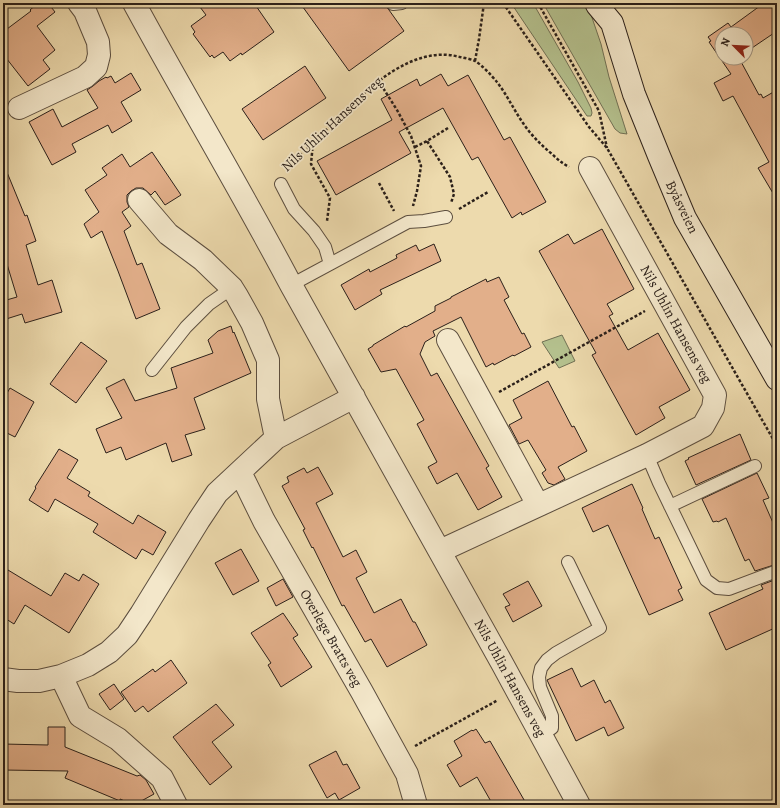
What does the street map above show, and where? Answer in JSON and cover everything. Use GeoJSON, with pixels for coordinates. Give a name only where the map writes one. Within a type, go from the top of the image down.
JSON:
{"type":"FeatureCollection","features":[{"type":"Feature","properties":{"kind":"street","name":"Nils Uhlin Hansens veg"},"geometry":{"type":"LineString","coordinates":[[134,3],[169,68],[264,235],[290,285],[440,551],[579,805]]}},
{"type":"Feature","properties":{"kind":"street","name":"Byåsveien"},"geometry":{"type":"LineString","coordinates":[[597,3],[597,5],[614,13],[634,94],[685,218],[777,378]]}},
{"type":"Feature","properties":{"kind":"street"},"geometry":{"type":"LineString","coordinates":[[18,108],[85,77],[96,67],[99,55],[98,42],[88,6]]}},
{"type":"Feature","properties":{"kind":"street","name":"Nils Uhlin Hansens veg"},"geometry":{"type":"LineString","coordinates":[[440,551],[647,455],[702,426],[713,408],[715,395],[590,168]]}},
{"type":"Feature","properties":{"kind":"street"},"geometry":{"type":"LineString","coordinates":[[139,200],[168,234],[202,260],[232,288],[252,323],[268,360],[268,398],[276,438]]}},
{"type":"Feature","properties":{"kind":"street"},"geometry":{"type":"LineString","coordinates":[[448,340],[538,505]]}},
{"type":"Feature","properties":{"kind":"street"},"geometry":{"type":"LineString","coordinates":[[3,680],[39,681],[61,676],[88,665],[109,652],[127,635],[217,493],[276,438],[354,398]]}},
{"type":"Feature","properties":{"kind":"street","name":"Overlege Bratts veg"},"geometry":{"type":"LineString","coordinates":[[240,472],[264,521],[407,774],[416,805]]}},
{"type":"Feature","properties":{"kind":"street"},"geometry":{"type":"LineString","coordinates":[[61,676],[80,716],[118,739],[162,778],[176,805]]}},
{"type":"Feature","properties":{"kind":"lane"},"geometry":{"type":"LineString","coordinates":[[392,3],[402,3]]}},
{"type":"Feature","properties":{"kind":"lane"},"geometry":{"type":"LineString","coordinates":[[280,178],[294,209],[314,231],[325,247],[330,264]]}},
{"type":"Feature","properties":{"kind":"lane"},"geometry":{"type":"LineString","coordinates":[[290,285],[403,224],[446,216]]}},
{"type":"Feature","properties":{"kind":"lane"},"geometry":{"type":"LineString","coordinates":[[152,370],[186,327],[209,304],[232,288]]}},
{"type":"Feature","properties":{"kind":"lane"},"geometry":{"type":"LineString","coordinates":[[647,455],[706,580],[717,588],[729,589],[777,571]]}},
{"type":"Feature","properties":{"kind":"lane"},"geometry":{"type":"LineString","coordinates":[[670,506],[755,466]]}},
{"type":"Feature","properties":{"kind":"lane"},"geometry":{"type":"LineString","coordinates":[[541,734],[552,728],[552,716],[540,687],[539,677],[541,668],[556,652],[600,628],[568,562]]}},
{"type":"Feature","properties":{"kind":"path"},"geometry":{"type":"LineString","coordinates":[[475,61],[484,3]]}},
{"type":"Feature","properties":{"kind":"path"},"geometry":{"type":"LineString","coordinates":[[538,3],[599,111],[607,148]]}},
{"type":"Feature","properties":{"kind":"path","name":"Nils Uhlin Hansens veg"},"geometry":{"type":"LineString","coordinates":[[280,178],[291,164],[378,80],[412,62],[432,56],[454,56],[475,61],[496,80],[534,138],[542,147],[563,164],[572,168],[580,169],[617,165]]}},
{"type":"Feature","properties":{"kind":"path"},"geometry":{"type":"LineString","coordinates":[[378,80],[411,136],[421,166],[417,191],[403,224]]}},
{"type":"Feature","properties":{"kind":"path"},"geometry":{"type":"LineString","coordinates":[[415,147],[448,128]]}},
{"type":"Feature","properties":{"kind":"path"},"geometry":{"type":"LineString","coordinates":[[427,141],[450,176],[454,194],[446,216]]}},
{"type":"Feature","properties":{"kind":"path"},"geometry":{"type":"LineString","coordinates":[[313,143],[311,164],[330,198],[326,226]]}},
{"type":"Feature","properties":{"kind":"path"},"geometry":{"type":"LineString","coordinates":[[379,183],[403,224]]}},
{"type":"Feature","properties":{"kind":"path"},"geometry":{"type":"LineString","coordinates":[[446,216],[488,192]]}},
{"type":"Feature","properties":{"kind":"path"},"geometry":{"type":"LineString","coordinates":[[481,402],[663,301]]}},
{"type":"Feature","properties":{"kind":"path"},"geometry":{"type":"LineString","coordinates":[[397,756],[498,700]]}},
{"type":"Feature","properties":{"kind":"green space"},"geometry":{"type":"Polygon","coordinates":[[[511,3],[533,3],[578,82],[591,108],[591,116],[587,116],[511,3]]]}},
{"type":"Feature","properties":{"kind":"green space"},"geometry":{"type":"Polygon","coordinates":[[[543,3],[587,3],[601,44],[609,77],[627,134],[620,133],[615,129],[543,3]]]}},
{"type":"Feature","properties":{"kind":"green space"},"geometry":{"type":"Polygon","coordinates":[[[562,335],[575,361],[559,368],[542,342],[562,335]]]}},
{"type":"Feature","properties":{"kind":"building"},"geometry":{"type":"Polygon","coordinates":[[[38,3],[48,3],[55,12],[37,26],[55,50],[43,60],[50,69],[28,86],[3,54],[3,32],[31,11],[30,10],[38,3]]]}},
{"type":"Feature","properties":{"kind":"building"},"geometry":{"type":"Polygon","coordinates":[[[197,3],[254,3],[274,32],[242,55],[241,53],[230,61],[223,52],[214,58],[212,55],[210,57],[193,34],[195,32],[191,26],[206,15],[197,3]]]}},
{"type":"Feature","properties":{"kind":"building"},"geometry":{"type":"Polygon","coordinates":[[[300,3],[384,3],[404,31],[349,71],[300,3]]]}},
{"type":"Feature","properties":{"kind":"building"},"geometry":{"type":"Polygon","coordinates":[[[764,3],[777,3],[777,31],[754,47],[754,26],[732,26],[764,3]]]}},
{"type":"Feature","properties":{"kind":"building"},"geometry":{"type":"Polygon","coordinates":[[[714,33],[714,49],[709,42],[711,41],[708,37],[714,33]]]}},
{"type":"Feature","properties":{"kind":"building"},"geometry":{"type":"Polygon","coordinates":[[[305,66],[326,98],[263,140],[242,109],[305,66]]]}},
{"type":"Feature","properties":{"kind":"building"},"geometry":{"type":"Polygon","coordinates":[[[726,66],[743,66],[759,95],[761,94],[763,98],[777,90],[777,200],[758,168],[769,162],[733,96],[723,101],[714,83],[731,74],[726,66]]]}},
{"type":"Feature","properties":{"kind":"building"},"geometry":{"type":"Polygon","coordinates":[[[131,73],[141,90],[121,102],[132,121],[112,133],[108,125],[72,144],[76,152],[52,165],[29,122],[53,109],[62,127],[98,108],[87,90],[106,77],[111,76],[115,83],[131,73]]]}},
{"type":"Feature","properties":{"kind":"building"},"geometry":{"type":"Polygon","coordinates":[[[441,74],[448,86],[468,75],[504,140],[510,137],[546,202],[522,215],[521,212],[512,218],[478,157],[472,160],[443,108],[399,132],[411,153],[336,195],[317,161],[392,120],[381,99],[417,79],[420,86],[441,74]]]}},
{"type":"Feature","properties":{"kind":"building"},"geometry":{"type":"Polygon","coordinates":[[[152,152],[181,195],[165,205],[155,191],[151,195],[143,188],[136,188],[127,195],[129,207],[122,212],[131,226],[124,231],[137,265],[142,263],[160,309],[136,319],[102,231],[91,238],[84,224],[99,212],[85,190],[107,175],[102,168],[122,154],[130,167],[152,152]]]}},
{"type":"Feature","properties":{"kind":"building"},"geometry":{"type":"Polygon","coordinates":[[[3,165],[25,216],[27,215],[36,241],[26,245],[38,285],[52,280],[62,312],[25,323],[22,314],[3,320],[3,301],[17,297],[3,251],[3,165]]]}},
{"type":"Feature","properties":{"kind":"building"},"geometry":{"type":"Polygon","coordinates":[[[602,229],[634,289],[607,304],[613,314],[609,316],[628,350],[658,333],[690,390],[659,407],[665,418],[636,435],[592,355],[596,353],[539,251],[568,234],[574,244],[602,229]]]}},
{"type":"Feature","properties":{"kind":"building"},"geometry":{"type":"Polygon","coordinates":[[[434,244],[441,261],[380,290],[382,294],[355,310],[341,285],[369,269],[370,272],[397,258],[396,255],[416,245],[419,251],[434,244]]]}},
{"type":"Feature","properties":{"kind":"building"},"geometry":{"type":"Polygon","coordinates":[[[499,277],[509,297],[504,300],[522,334],[524,333],[531,347],[494,365],[493,363],[486,367],[461,317],[433,331],[435,336],[425,342],[420,354],[431,376],[437,373],[489,466],[486,468],[502,497],[478,510],[457,473],[437,484],[428,467],[437,462],[417,424],[424,420],[396,369],[381,372],[368,349],[405,326],[406,327],[435,311],[435,306],[451,297],[486,279],[487,282],[499,277]]]}},
{"type":"Feature","properties":{"kind":"building"},"geometry":{"type":"Polygon","coordinates":[[[231,326],[251,373],[194,398],[205,429],[185,435],[192,455],[172,462],[166,443],[126,460],[121,447],[106,453],[96,429],[122,418],[106,388],[124,379],[135,401],[177,388],[171,368],[213,353],[208,340],[218,331],[231,326]]]}},
{"type":"Feature","properties":{"kind":"building"},"geometry":{"type":"Polygon","coordinates":[[[81,342],[107,361],[76,403],[50,384],[81,342]]]}},
{"type":"Feature","properties":{"kind":"building"},"geometry":{"type":"Polygon","coordinates":[[[548,381],[572,427],[574,426],[587,451],[558,467],[565,479],[554,485],[548,483],[542,473],[546,470],[528,440],[519,444],[509,425],[522,418],[513,400],[548,381]]]}},
{"type":"Feature","properties":{"kind":"building"},"geometry":{"type":"Polygon","coordinates":[[[10,388],[34,402],[15,437],[3,431],[3,400],[10,388]]]}},
{"type":"Feature","properties":{"kind":"building"},"geometry":{"type":"Polygon","coordinates":[[[740,434],[751,460],[696,485],[685,461],[689,459],[688,458],[740,434]]]}},
{"type":"Feature","properties":{"kind":"building"},"geometry":{"type":"Polygon","coordinates":[[[59,449],[78,460],[67,478],[90,492],[88,496],[133,524],[138,515],[166,532],[153,555],[142,549],[136,559],[93,532],[98,524],[55,499],[48,512],[29,500],[36,488],[35,487],[59,449]]]}},
{"type":"Feature","properties":{"kind":"building"},"geometry":{"type":"Polygon","coordinates":[[[318,467],[333,494],[316,503],[343,557],[356,550],[367,572],[356,578],[374,613],[401,599],[427,645],[387,667],[371,639],[365,642],[344,605],[342,606],[303,530],[305,529],[282,486],[289,482],[287,477],[304,468],[307,473],[318,467]]]}},
{"type":"Feature","properties":{"kind":"building"},"geometry":{"type":"Polygon","coordinates":[[[757,473],[769,498],[763,500],[777,532],[777,564],[755,571],[749,559],[745,561],[726,518],[718,522],[713,522],[702,499],[757,473]]]}},
{"type":"Feature","properties":{"kind":"building"},"geometry":{"type":"Polygon","coordinates":[[[632,484],[655,539],[659,537],[682,588],[678,590],[683,600],[649,615],[608,525],[593,532],[582,508],[632,484]]]}},
{"type":"Feature","properties":{"kind":"building"},"geometry":{"type":"Polygon","coordinates":[[[241,549],[259,581],[233,595],[215,563],[241,549]]]}},
{"type":"Feature","properties":{"kind":"building"},"geometry":{"type":"Polygon","coordinates":[[[8,570],[51,596],[65,573],[79,581],[83,574],[99,584],[69,633],[25,605],[14,624],[3,617],[3,580],[8,570]]]}},
{"type":"Feature","properties":{"kind":"building"},"geometry":{"type":"Polygon","coordinates":[[[283,579],[293,597],[276,606],[267,588],[283,579]]]}},
{"type":"Feature","properties":{"kind":"building"},"geometry":{"type":"Polygon","coordinates":[[[777,579],[777,627],[726,650],[709,613],[763,589],[761,585],[777,579]]]}},
{"type":"Feature","properties":{"kind":"building"},"geometry":{"type":"Polygon","coordinates":[[[528,581],[542,606],[513,622],[505,607],[510,605],[503,594],[528,581]]]}},
{"type":"Feature","properties":{"kind":"building"},"geometry":{"type":"Polygon","coordinates":[[[283,613],[298,635],[293,638],[312,667],[281,687],[268,665],[271,663],[251,633],[283,613]]]}},
{"type":"Feature","properties":{"kind":"building"},"geometry":{"type":"Polygon","coordinates":[[[171,660],[187,683],[148,712],[143,706],[135,712],[121,692],[153,669],[155,672],[171,660]]]}},
{"type":"Feature","properties":{"kind":"building"},"geometry":{"type":"Polygon","coordinates":[[[572,668],[581,687],[594,680],[605,703],[610,700],[624,728],[608,736],[604,727],[576,741],[547,680],[572,668]]]}},
{"type":"Feature","properties":{"kind":"building"},"geometry":{"type":"Polygon","coordinates":[[[114,684],[124,699],[110,710],[99,694],[114,684]]]}},
{"type":"Feature","properties":{"kind":"building"},"geometry":{"type":"Polygon","coordinates":[[[216,704],[234,725],[212,742],[232,767],[210,785],[173,737],[216,704]]]}},
{"type":"Feature","properties":{"kind":"building"},"geometry":{"type":"Polygon","coordinates":[[[48,727],[65,727],[65,747],[137,776],[140,775],[146,780],[154,794],[134,805],[120,799],[120,801],[65,778],[68,771],[3,770],[3,744],[48,745],[48,727]]]}},
{"type":"Feature","properties":{"kind":"building"},"geometry":{"type":"Polygon","coordinates":[[[476,729],[485,743],[490,741],[527,805],[493,805],[477,777],[460,787],[447,765],[462,756],[454,741],[476,729]]]}},
{"type":"Feature","properties":{"kind":"building"},"geometry":{"type":"Polygon","coordinates":[[[336,751],[343,765],[347,764],[360,788],[339,800],[335,793],[327,798],[309,765],[336,751]]]}}]}
